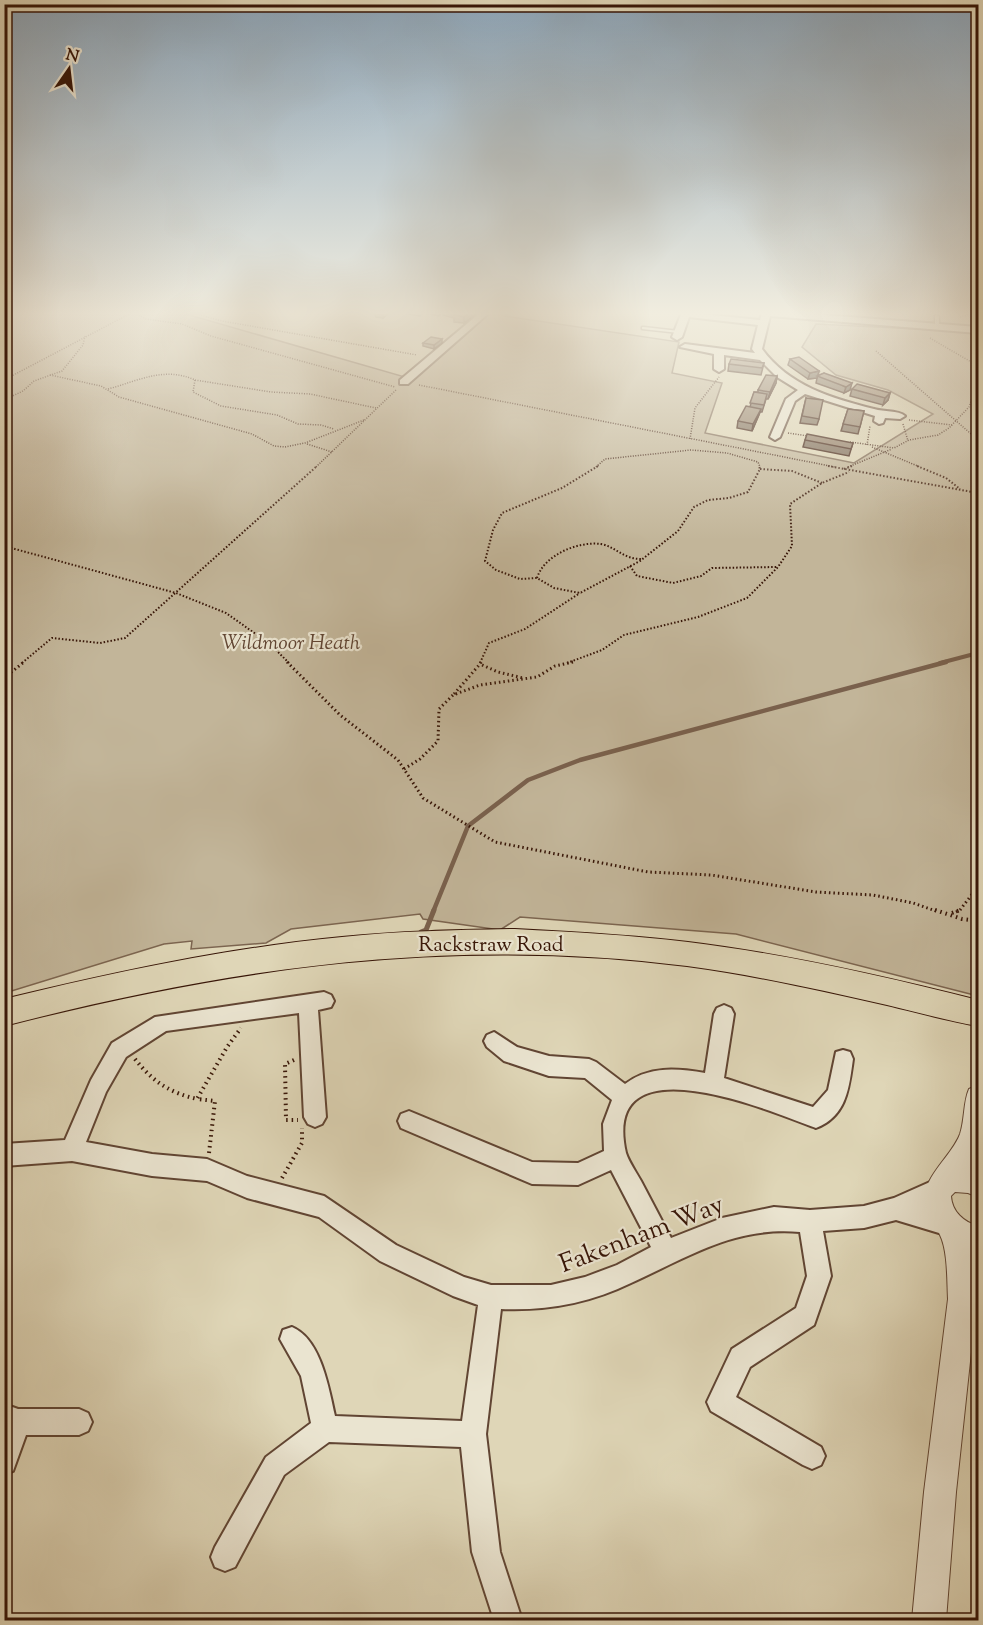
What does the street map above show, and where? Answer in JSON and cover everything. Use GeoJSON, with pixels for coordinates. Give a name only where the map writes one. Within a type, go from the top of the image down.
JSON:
{"type":"FeatureCollection","features":[{"type":"Feature","properties":{"kind":"main road","name":"Rackstraw Road"},"geometry":{"type":"LineString","coordinates":[[4,1013],[99,988],[200,969],[297,953],[431,942],[569,944],[686,954],[816,977],[978,1013]]}},
{"type":"Feature","properties":{"kind":"street"},"geometry":{"type":"LineString","coordinates":[[800,388],[880,417],[900,416]]}},
{"type":"Feature","properties":{"kind":"street"},"geometry":{"type":"LineString","coordinates":[[776,434],[791,399],[804,390]]}},
{"type":"Feature","properties":{"kind":"street"},"geometry":{"type":"LineString","coordinates":[[72,1150],[98,1087],[119,1050],[162,1023],[316,1002],[315,1118]]}},
{"type":"Feature","properties":{"kind":"street"},"geometry":{"type":"LineString","coordinates":[[713,1086],[724,1014]]}},
{"type":"Feature","properties":{"kind":"street"},"geometry":{"type":"LineString","coordinates":[[494,1041],[511,1054],[549,1066],[589,1069],[624,1096]]}},
{"type":"Feature","properties":{"kind":"street"},"geometry":{"type":"LineString","coordinates":[[666,1252],[616,1156],[613,1122],[624,1096],[655,1080],[690,1080],[764,1099],[816,1118],[838,1095],[843,1059]]}},
{"type":"Feature","properties":{"kind":"street"},"geometry":{"type":"LineString","coordinates":[[978,1097],[972,1138],[978,1167]]}},
{"type":"Feature","properties":{"kind":"street"},"geometry":{"type":"LineString","coordinates":[[410,1121],[532,1173],[578,1174],[616,1156]]}},
{"type":"Feature","properties":{"kind":"street"},"geometry":{"type":"LineString","coordinates":[[929,1620],[962,1299],[960,1231],[938,1206],[942,1186],[972,1138]]}},
{"type":"Feature","properties":{"kind":"street","name":"Fakenham Way"},"geometry":{"type":"LineString","coordinates":[[4,1155],[72,1150],[152,1165],[207,1170],[247,1187],[324,1207],[388,1253],[462,1288],[491,1297],[551,1297],[585,1289],[623,1275],[666,1252],[733,1227],[774,1218],[810,1221],[864,1217],[896,1209],[942,1186]]}},
{"type":"Feature","properties":{"kind":"street"},"geometry":{"type":"LineString","coordinates":[[942,1186],[960,1178],[978,1184]]}},
{"type":"Feature","properties":{"kind":"street"},"geometry":{"type":"LineString","coordinates":[[896,1209],[960,1231]]}},
{"type":"Feature","properties":{"kind":"street"},"geometry":{"type":"LineString","coordinates":[[810,1221],[819,1276],[805,1316],[741,1358],[720,1402],[812,1456]]}},
{"type":"Feature","properties":{"kind":"street"},"geometry":{"type":"LineString","coordinates":[[957,1332],[978,1269]]}},
{"type":"Feature","properties":{"kind":"street"},"geometry":{"type":"LineString","coordinates":[[491,1297],[473,1434],[486,1552],[508,1620]]}},
{"type":"Feature","properties":{"kind":"street"},"geometry":{"type":"LineString","coordinates":[[292,1339],[313,1371],[325,1429]]}},
{"type":"Feature","properties":{"kind":"street"},"geometry":{"type":"LineString","coordinates":[[4,1462],[11,1420],[79,1422]]}},
{"type":"Feature","properties":{"kind":"street"},"geometry":{"type":"LineString","coordinates":[[225,1557],[274,1466],[325,1429],[473,1434]]}},
{"type":"Feature","properties":{"kind":"path"},"geometry":{"type":"LineString","coordinates":[[4,400],[27,388]]}},
{"type":"Feature","properties":{"kind":"path"},"geometry":{"type":"LineString","coordinates":[[100,388],[119,397],[252,434],[274,446],[285,447],[305,443],[366,420]]}},
{"type":"Feature","properties":{"kind":"path"},"geometry":{"type":"LineString","coordinates":[[108,390],[118,388]]}},
{"type":"Feature","properties":{"kind":"path"},"geometry":{"type":"LineString","coordinates":[[194,388],[193,393],[221,406],[278,415],[298,424],[321,425],[336,430]]}},
{"type":"Feature","properties":{"kind":"path"},"geometry":{"type":"LineString","coordinates":[[245,388],[310,394],[377,408]]}},
{"type":"Feature","properties":{"kind":"path"},"geometry":{"type":"LineString","coordinates":[[4,678],[47,642],[57,637],[100,643],[125,638],[333,452],[397,388]]}},
{"type":"Feature","properties":{"kind":"path"},"geometry":{"type":"LineString","coordinates":[[433,388],[851,471],[978,493]]}},
{"type":"Feature","properties":{"kind":"path"},"geometry":{"type":"LineString","coordinates":[[690,439],[695,408],[709,388]]}},
{"type":"Feature","properties":{"kind":"path"},"geometry":{"type":"LineString","coordinates":[[918,388],[978,440]]}},
{"type":"Feature","properties":{"kind":"path"},"geometry":{"type":"LineString","coordinates":[[844,469],[867,458],[886,453],[908,441],[938,435],[952,425],[969,407],[975,388]]}},
{"type":"Feature","properties":{"kind":"path"},"geometry":{"type":"LineString","coordinates":[[908,441],[906,430],[898,419],[952,425]]}},
{"type":"Feature","properties":{"kind":"path"},"geometry":{"type":"LineString","coordinates":[[776,434],[811,436]]}},
{"type":"Feature","properties":{"kind":"path"},"geometry":{"type":"LineString","coordinates":[[845,442],[894,448]]}},
{"type":"Feature","properties":{"kind":"path"},"geometry":{"type":"LineString","coordinates":[[305,443],[333,452]]}},
{"type":"Feature","properties":{"kind":"path"},"geometry":{"type":"LineString","coordinates":[[867,445],[946,478],[961,490]]}},
{"type":"Feature","properties":{"kind":"path"},"geometry":{"type":"LineString","coordinates":[[404,769],[420,759],[438,741],[439,709],[480,664],[489,643],[532,626],[579,593],[641,559],[678,531],[694,507],[708,500],[729,498],[748,492],[760,469],[758,462],[727,453],[691,450],[605,459],[597,468],[582,477],[531,502],[515,506],[502,513],[491,533],[485,561],[496,570],[520,579],[537,578],[554,588],[579,593]]}},
{"type":"Feature","properties":{"kind":"path"},"geometry":{"type":"LineString","coordinates":[[760,469],[772,467],[802,473],[822,483]]}},
{"type":"Feature","properties":{"kind":"path"},"geometry":{"type":"LineString","coordinates":[[453,695],[480,685],[537,677],[555,666],[580,660],[602,650],[624,635],[698,617],[747,598],[778,567],[792,546],[790,504],[822,483],[851,471]]}},
{"type":"Feature","properties":{"kind":"path"},"geometry":{"type":"LineString","coordinates":[[537,578],[538,571],[545,561],[583,544],[599,543],[615,549],[625,557],[641,559]]}},
{"type":"Feature","properties":{"kind":"path"},"geometry":{"type":"LineString","coordinates":[[4,546],[176,593],[226,613],[270,644],[340,715],[398,760],[423,798],[495,843],[648,872],[711,875],[816,892],[873,895],[950,913],[962,919],[978,921]]}},
{"type":"Feature","properties":{"kind":"path"},"geometry":{"type":"LineString","coordinates":[[630,566],[637,576],[673,584],[701,576],[712,568],[778,567]]}},
{"type":"Feature","properties":{"kind":"path"},"geometry":{"type":"LineString","coordinates":[[480,664],[498,672],[523,678]]}},
{"type":"Feature","properties":{"kind":"path"},"geometry":{"type":"LineString","coordinates":[[950,913],[960,910],[973,893],[978,893]]}},
{"type":"Feature","properties":{"kind":"path"},"geometry":{"type":"LineString","coordinates":[[197,1099],[227,1047],[255,1011]]}},
{"type":"Feature","properties":{"kind":"path"},"geometry":{"type":"LineString","coordinates":[[125,1046],[147,1076],[172,1094],[214,1101],[209,1153]]}},
{"type":"Feature","properties":{"kind":"green space","name":"Wildmoor Heath"},"geometry":{"type":"Polygon","coordinates":[[[4,388],[720,388],[705,433],[854,463],[933,414],[880,388],[978,388],[978,996],[736,934],[520,917],[500,930],[423,919],[420,914],[291,929],[266,943],[191,949],[192,941],[164,944],[5,993],[4,388]]]}},
{"type":"Feature","properties":{"kind":"building"},"geometry":{"type":"Polygon","coordinates":[[[759,388],[772,388],[770,392],[758,390],[759,388]]]}},
{"type":"Feature","properties":{"kind":"building"},"geometry":{"type":"Polygon","coordinates":[[[871,388],[890,393],[885,398],[852,389],[871,388]]]}},
{"type":"Feature","properties":{"kind":"building"},"geometry":{"type":"Polygon","coordinates":[[[754,392],[767,394],[764,405],[750,403],[754,392]]]}},
{"type":"Feature","properties":{"kind":"building"},"geometry":{"type":"Polygon","coordinates":[[[806,398],[823,400],[819,419],[802,416],[806,398]]]}},
{"type":"Feature","properties":{"kind":"building"},"geometry":{"type":"Polygon","coordinates":[[[746,406],[761,409],[753,424],[738,421],[746,406]]]}},
{"type":"Feature","properties":{"kind":"building"},"geometry":{"type":"Polygon","coordinates":[[[848,409],[864,411],[860,427],[843,424],[848,409]]]}},
{"type":"Feature","properties":{"kind":"building"},"geometry":{"type":"Polygon","coordinates":[[[807,434],[853,443],[851,449],[805,440],[807,434]]]}},
{"type":"Feature","properties":{"kind":"waterway"},"geometry":{"type":"LineString","coordinates":[[940,663],[978,653]]}},
{"type":"Feature","properties":{"kind":"waterway"},"geometry":{"type":"LineString","coordinates":[[433,912],[468,826],[528,780],[580,760],[946,662]]}},
{"type":"Feature","properties":{"kind":"waterway"},"geometry":{"type":"LineString","coordinates":[[421,932],[426,930],[434,910]]}}]}
